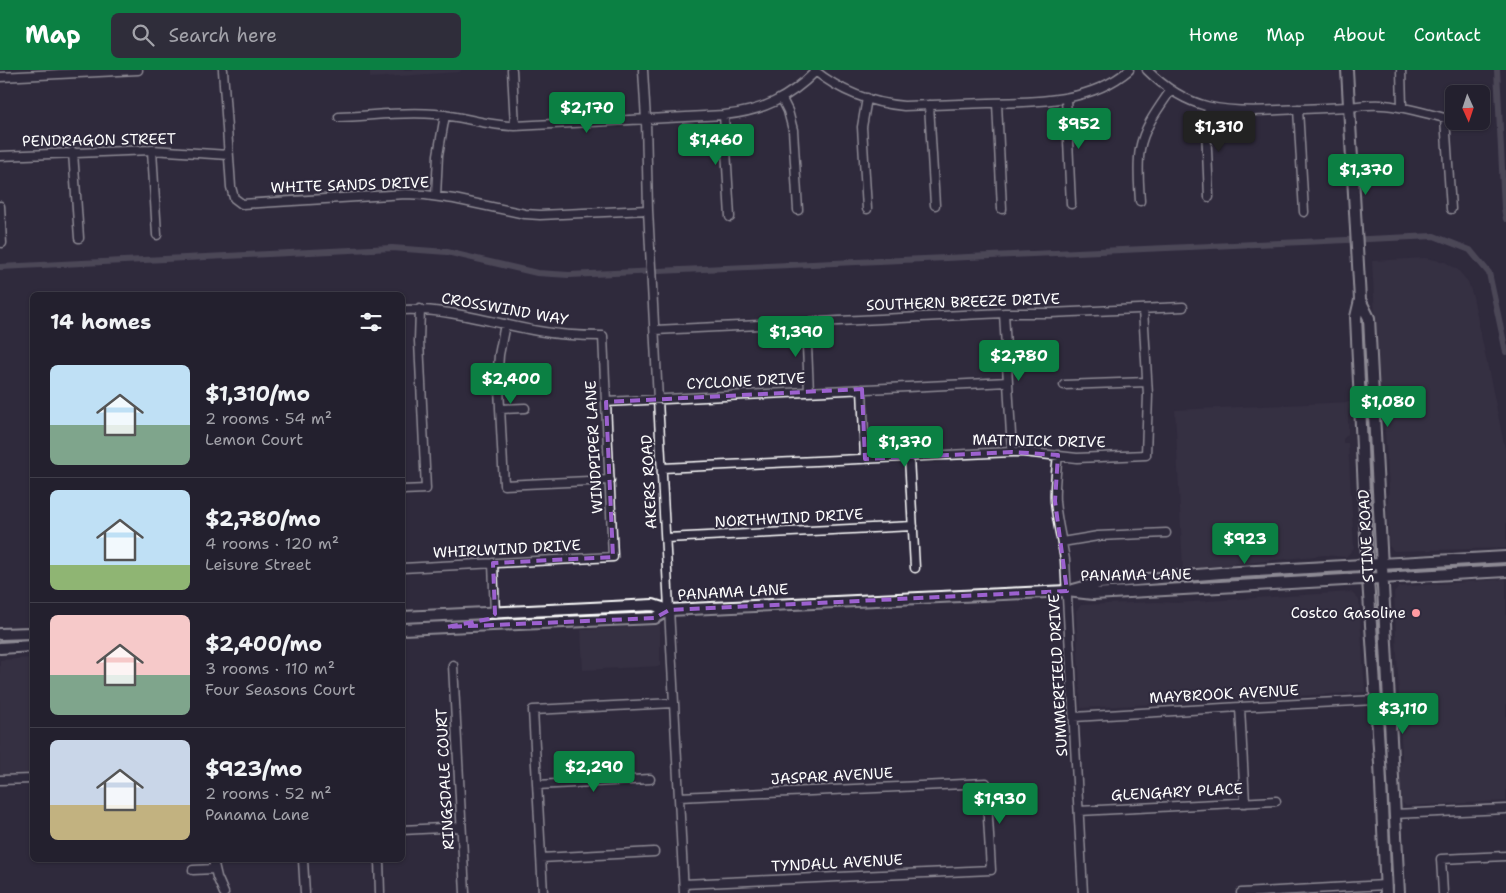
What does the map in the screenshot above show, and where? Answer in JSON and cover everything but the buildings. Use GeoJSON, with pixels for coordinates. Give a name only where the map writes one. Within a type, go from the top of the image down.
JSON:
{"type":"FeatureCollection","features":[{"type":"Feature","properties":{"kind":"main road","name":"STINE ROAD"},"geometry":{"type":"LineString","coordinates":[[1348,70],[1360,300],[1356,317],[1368,579],[1387,890]]}},
{"type":"Feature","properties":{"kind":"main road","name":"STINE ROAD"},"geometry":{"type":"LineString","coordinates":[[1360,300],[1369,318],[1399,893]]}},
{"type":"Feature","properties":{"kind":"main road","name":"PANAMA LANE"},"geometry":{"type":"LineString","coordinates":[[1067,591],[1099,583],[1277,570],[1506,557]]}},
{"type":"Feature","properties":{"kind":"main road"},"geometry":{"type":"LineString","coordinates":[[1227,587],[1237,580],[1277,570]]}},
{"type":"Feature","properties":{"kind":"main road","name":"PANAMA LANE"},"geometry":{"type":"LineString","coordinates":[[405,617],[654,605],[669,610],[1067,591],[1093,594],[1506,571]]}},
{"type":"Feature","properties":{"kind":"main road"},"geometry":{"type":"LineString","coordinates":[[1175,590],[1212,582],[1221,574]]}},
{"type":"Feature","properties":{"kind":"main road","name":"PANAMA LANE"},"geometry":{"type":"LineString","coordinates":[[405,629],[656,618],[669,610]]}},
{"type":"Feature","properties":{"kind":"main road"},"geometry":{"type":"LineString","coordinates":[[447,627],[489,619],[495,614]]}},
{"type":"Feature","properties":{"kind":"main road"},"geometry":{"type":"LineString","coordinates":[[0,634],[30,633]]}},
{"type":"Feature","properties":{"kind":"main road"},"geometry":{"type":"LineString","coordinates":[[0,648],[30,646]]}},
{"type":"Feature","properties":{"kind":"main road"},"geometry":{"type":"LineString","coordinates":[[1380,763],[1388,808],[1394,814]]}},
{"type":"Feature","properties":{"kind":"street"},"geometry":{"type":"LineString","coordinates":[[0,77],[138,70]]}},
{"type":"Feature","properties":{"kind":"street","name":"WHITE SANDS DRIVE"},"geometry":{"type":"LineString","coordinates":[[223,70],[231,187],[234,198],[242,204],[406,194],[436,196],[540,216],[648,210]]}},
{"type":"Feature","properties":{"kind":"street"},"geometry":{"type":"LineString","coordinates":[[512,70],[515,126]]}},
{"type":"Feature","properties":{"kind":"street","name":"AKERS ROAD"},"geometry":{"type":"LineString","coordinates":[[643,70],[648,210],[684,893]]}},
{"type":"Feature","properties":{"kind":"street"},"geometry":{"type":"LineString","coordinates":[[338,118],[424,113],[445,115],[492,125],[515,126],[724,115],[751,111],[782,98],[804,84],[815,71],[838,87],[891,105],[997,103],[1066,98],[1079,95],[1103,86],[1129,70]]}},
{"type":"Feature","properties":{"kind":"street"},"geometry":{"type":"LineString","coordinates":[[1147,70],[1170,90],[1183,97],[1209,107],[1239,112],[1380,105],[1402,107],[1445,118],[1451,209]]}},
{"type":"Feature","properties":{"kind":"street"},"geometry":{"type":"LineString","coordinates":[[1401,70],[1402,107]]}},
{"type":"Feature","properties":{"kind":"street"},"geometry":{"type":"LineString","coordinates":[[1140,201],[1138,161],[1142,138],[1170,90]]}},
{"type":"Feature","properties":{"kind":"street"},"geometry":{"type":"LineString","coordinates":[[782,98],[793,130],[798,210]]}},
{"type":"Feature","properties":{"kind":"street"},"geometry":{"type":"LineString","coordinates":[[867,98],[862,127],[867,209]]}},
{"type":"Feature","properties":{"kind":"street"},"geometry":{"type":"LineString","coordinates":[[1066,98],[1071,204]]}},
{"type":"Feature","properties":{"kind":"street"},"geometry":{"type":"LineString","coordinates":[[997,103],[1002,208]]}},
{"type":"Feature","properties":{"kind":"street"},"geometry":{"type":"LineString","coordinates":[[929,105],[935,205]]}},
{"type":"Feature","properties":{"kind":"street"},"geometry":{"type":"LineString","coordinates":[[1209,107],[1206,126],[1209,197]]}},
{"type":"Feature","properties":{"kind":"street"},"geometry":{"type":"LineString","coordinates":[[1298,109],[1304,212]]}},
{"type":"Feature","properties":{"kind":"street"},"geometry":{"type":"LineString","coordinates":[[436,196],[438,155],[445,115]]}},
{"type":"Feature","properties":{"kind":"street"},"geometry":{"type":"LineString","coordinates":[[724,115],[730,217]]}},
{"type":"Feature","properties":{"kind":"street"},"geometry":{"type":"LineString","coordinates":[[152,150],[157,235]]}},
{"type":"Feature","properties":{"kind":"street","name":"PENDRAGON STREET"},"geometry":{"type":"LineString","coordinates":[[0,156],[152,150],[228,155]]}},
{"type":"Feature","properties":{"kind":"street"},"geometry":{"type":"LineString","coordinates":[[73,152],[79,238]]}},
{"type":"Feature","properties":{"kind":"street"},"geometry":{"type":"LineString","coordinates":[[0,206],[2,243]]}},
{"type":"Feature","properties":{"kind":"street","name":"SOUTHERN BREEZE DRIVE"},"geometry":{"type":"LineString","coordinates":[[655,330],[1004,313],[1050,313],[1183,307]]}},
{"type":"Feature","properties":{"kind":"street"},"geometry":{"type":"LineString","coordinates":[[405,490],[426,488],[419,341],[420,309]]}},
{"type":"Feature","properties":{"kind":"street","name":"CROSSWIND WAY"},"geometry":{"type":"LineString","coordinates":[[405,310],[420,309],[454,313],[563,334],[603,336]]}},
{"type":"Feature","properties":{"kind":"street"},"geometry":{"type":"LineString","coordinates":[[1064,386],[1147,382],[1143,309]]}},
{"type":"Feature","properties":{"kind":"street"},"geometry":{"type":"LineString","coordinates":[[1004,313],[1012,452]]}},
{"type":"Feature","properties":{"kind":"street"},"geometry":{"type":"LineString","coordinates":[[806,323],[809,392]]}},
{"type":"Feature","properties":{"kind":"street"},"geometry":{"type":"LineString","coordinates":[[505,324],[499,355],[504,485],[610,480]]}},
{"type":"Feature","properties":{"kind":"street","name":"WINDPIPER LANE"},"geometry":{"type":"LineString","coordinates":[[603,336],[613,557]]}},
{"type":"Feature","properties":{"kind":"street","name":"CYCLONE DRIVE"},"geometry":{"type":"LineString","coordinates":[[606,402],[1008,382]]}},
{"type":"Feature","properties":{"kind":"street","name":"MATTNICK DRIVE"},"geometry":{"type":"LineString","coordinates":[[662,468],[1012,452],[1084,458],[1146,454],[1147,382]]}},
{"type":"Feature","properties":{"kind":"street"},"geometry":{"type":"LineString","coordinates":[[862,389],[865,459]]}},
{"type":"Feature","properties":{"kind":"street"},"geometry":{"type":"LineString","coordinates":[[500,409],[525,408]]}},
{"type":"Feature","properties":{"kind":"street"},"geometry":{"type":"LineString","coordinates":[[910,456],[915,568]]}},
{"type":"Feature","properties":{"kind":"street","name":"SUMMERFIELD DRIVE"},"geometry":{"type":"LineString","coordinates":[[1058,456],[1055,501],[1065,560],[1083,893]]}},
{"type":"Feature","properties":{"kind":"street","name":"NORTHWIND DRIVE"},"geometry":{"type":"LineString","coordinates":[[666,538],[913,526]]}},
{"type":"Feature","properties":{"kind":"street"},"geometry":{"type":"LineString","coordinates":[[1062,542],[1091,536],[1166,533]]}},
{"type":"Feature","properties":{"kind":"street","name":"WHIRLWIND DRIVE"},"geometry":{"type":"LineString","coordinates":[[405,568],[613,557]]}},
{"type":"Feature","properties":{"kind":"street"},"geometry":{"type":"LineString","coordinates":[[493,563],[495,614]]}},
{"type":"Feature","properties":{"kind":"street","name":"RINGSDALE COURT"},"geometry":{"type":"LineString","coordinates":[[453,664],[465,893]]}},
{"type":"Feature","properties":{"kind":"street","name":"MAYBROOK AVENUE"},"geometry":{"type":"LineString","coordinates":[[1074,717],[1375,700]]}},
{"type":"Feature","properties":{"kind":"street"},"geometry":{"type":"LineString","coordinates":[[542,893],[533,710],[674,703]]}},
{"type":"Feature","properties":{"kind":"street"},"geometry":{"type":"LineString","coordinates":[[1240,707],[1245,802]]}},
{"type":"Feature","properties":{"kind":"street"},"geometry":{"type":"LineString","coordinates":[[0,780],[30,779]]}},
{"type":"Feature","properties":{"kind":"street"},"geometry":{"type":"LineString","coordinates":[[537,784],[650,779]]}},
{"type":"Feature","properties":{"kind":"street","name":"JASPAR AVENUE"},"geometry":{"type":"LineString","coordinates":[[679,797],[986,783],[991,870]]}},
{"type":"Feature","properties":{"kind":"street","name":"GLENGARY PLACE"},"geometry":{"type":"LineString","coordinates":[[1079,811],[1276,801]]}},
{"type":"Feature","properties":{"kind":"street"},"geometry":{"type":"LineString","coordinates":[[1394,814],[1506,809]]}},
{"type":"Feature","properties":{"kind":"street"},"geometry":{"type":"LineString","coordinates":[[405,830],[462,827]]}},
{"type":"Feature","properties":{"kind":"street"},"geometry":{"type":"LineString","coordinates":[[541,858],[654,852]]}},
{"type":"Feature","properties":{"kind":"street"},"geometry":{"type":"LineString","coordinates":[[1443,893],[1441,859],[1506,856]]}},
{"type":"Feature","properties":{"kind":"street"},"geometry":{"type":"LineString","coordinates":[[213,862],[214,869],[224,893]]}},
{"type":"Feature","properties":{"kind":"street"},"geometry":{"type":"LineString","coordinates":[[303,862],[305,893]]}},
{"type":"Feature","properties":{"kind":"street"},"geometry":{"type":"LineString","coordinates":[[379,862],[380,893]]}},
{"type":"Feature","properties":{"kind":"street"},"geometry":{"type":"LineString","coordinates":[[193,870],[214,869]]}},
{"type":"Feature","properties":{"kind":"street","name":"TYNDALL AVENUE"},"geometry":{"type":"LineString","coordinates":[[684,884],[991,870]]}},
{"type":"Feature","properties":{"kind":"street"},"geometry":{"type":"LineString","coordinates":[[1241,893],[1387,890]]}},
{"type":"Feature","properties":{"kind":"highlighted area"},"geometry":{"type":"Polygon","coordinates":[[[862,389],[865,459],[1012,452],[1058,455],[1055,501],[1067,591],[669,610],[655,618],[447,627],[489,619],[495,614],[493,563],[613,557],[606,402],[862,389]]]}},
{"type":"Feature","properties":{"kind":"shaded area"},"geometry":{"type":"Polygon","coordinates":[[[370,70],[462,70],[459,72],[370,78],[370,70]]]}},
{"type":"Feature","properties":{"kind":"shaded area"},"geometry":{"type":"Polygon","coordinates":[[[1425,258],[1445,262],[1458,270],[1468,282],[1473,297],[1506,453],[1506,548],[1394,551],[1389,546],[1387,506],[1389,488],[1384,417],[1390,410],[1386,394],[1379,389],[1372,261],[1425,258]]]}},
{"type":"Feature","properties":{"kind":"shaded area"},"geometry":{"type":"Polygon","coordinates":[[[1350,402],[1348,434],[1343,439],[1343,443],[1348,443],[1354,548],[1346,557],[1325,555],[1183,569],[1175,410],[1350,402]]]}},
{"type":"Feature","properties":{"kind":"shaded area"},"geometry":{"type":"Polygon","coordinates":[[[1506,579],[1506,801],[1406,806],[1401,801],[1399,773],[1402,757],[1394,593],[1399,587],[1506,579]]]}},
{"type":"Feature","properties":{"kind":"shaded area"},"geometry":{"type":"Polygon","coordinates":[[[1351,592],[1359,600],[1365,692],[1081,708],[1076,611],[1081,605],[1177,603],[1351,592]]]}},
{"type":"Feature","properties":{"kind":"shaded area"},"geometry":{"type":"Polygon","coordinates":[[[660,625],[660,666],[583,670],[581,630],[660,625]]]}},
{"type":"Feature","properties":{"kind":"shaded area"},"geometry":{"type":"Polygon","coordinates":[[[30,658],[30,773],[0,775],[0,660],[30,658]]]}},
{"type":"Feature","properties":{"kind":"waterway"},"geometry":{"type":"LineString","coordinates":[[1497,70],[1506,219]]}},
{"type":"Feature","properties":{"kind":"waterway"},"geometry":{"type":"LineString","coordinates":[[0,267],[392,248],[447,252],[537,273],[569,275],[1434,236],[1470,250],[1489,273],[1506,352]]}},
{"type":"Feature","properties":{"kind":"place","name":"Costco Gasoline"},"geometry":{"type":"Point","coordinates":[1416,613]}}]}
